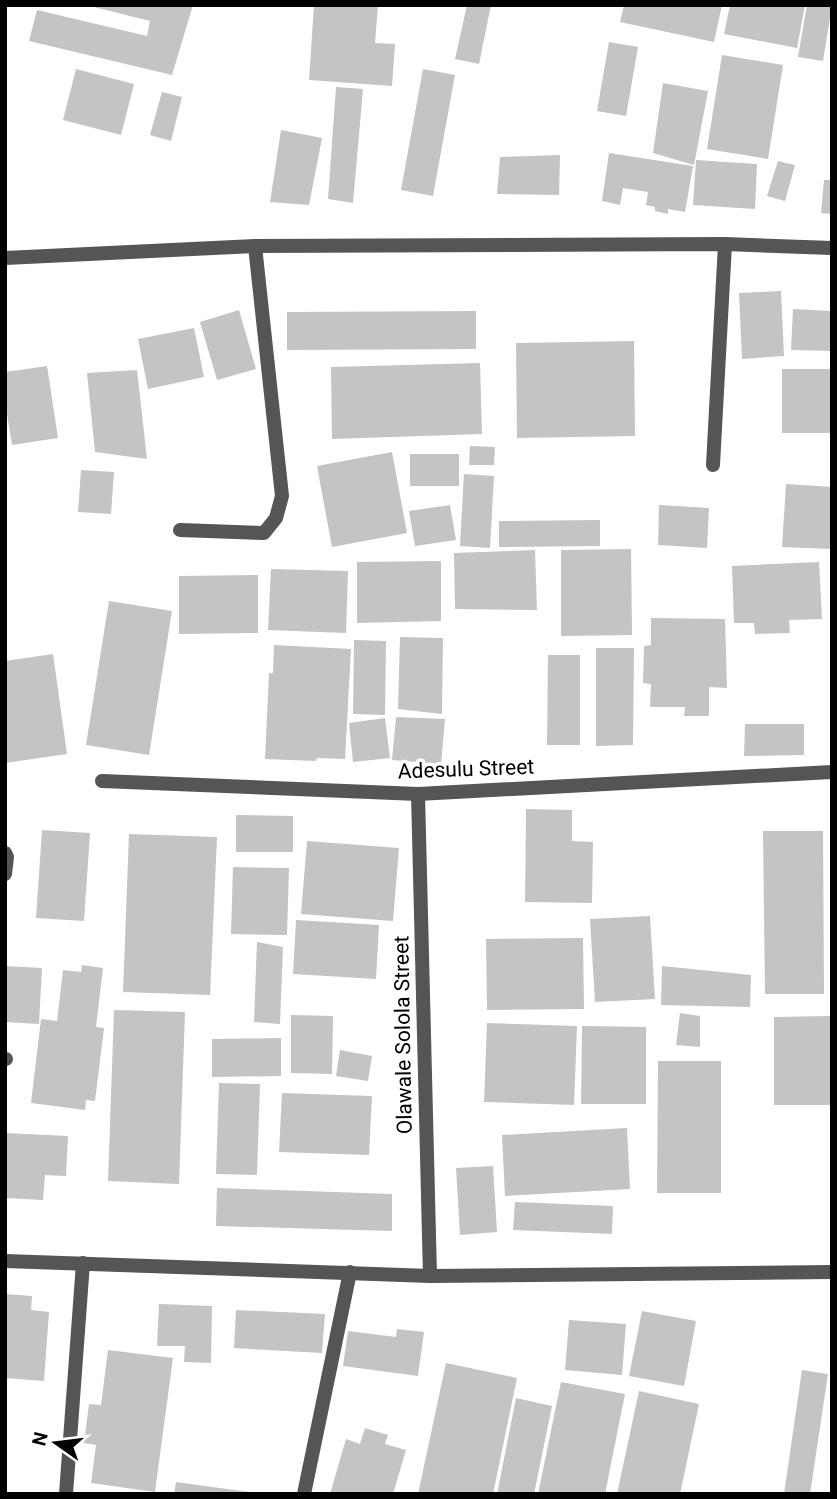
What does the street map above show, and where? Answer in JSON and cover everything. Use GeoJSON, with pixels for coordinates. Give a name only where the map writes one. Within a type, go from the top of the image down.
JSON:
{"type":"FeatureCollection","features":[{"type":"Feature","properties":{"kind":"street"},"geometry":{"type":"LineString","coordinates":[[713,466],[725,244]]}},
{"type":"Feature","properties":{"kind":"street"},"geometry":{"type":"LineString","coordinates":[[5,258],[255,246],[725,244],[832,248]]}},
{"type":"Feature","properties":{"kind":"street"},"geometry":{"type":"LineString","coordinates":[[180,530],[264,533],[276,518],[282,496],[255,246]]}},
{"type":"Feature","properties":{"kind":"street","name":"Adesulu Street"},"geometry":{"type":"LineString","coordinates":[[102,781],[418,794],[832,772]]}},
{"type":"Feature","properties":{"kind":"street","name":"Olawale Solola Street"},"geometry":{"type":"LineString","coordinates":[[418,794],[430,1276]]}},
{"type":"Feature","properties":{"kind":"street"},"geometry":{"type":"LineString","coordinates":[[5,853],[5,874]]}},
{"type":"Feature","properties":{"kind":"street"},"geometry":{"type":"LineString","coordinates":[[5,1261],[430,1276],[832,1272]]}},
{"type":"Feature","properties":{"kind":"street"},"geometry":{"type":"LineString","coordinates":[[66,1494],[83,1263]]}},
{"type":"Feature","properties":{"kind":"street"},"geometry":{"type":"LineString","coordinates":[[304,1494],[350,1272]]}},
{"type":"Feature","properties":{"kind":"building"},"geometry":{"type":"Polygon","coordinates":[[[86,5],[193,5],[172,75],[29,41],[37,10],[147,36],[150,21],[86,5]]]}},
{"type":"Feature","properties":{"kind":"building"},"geometry":{"type":"Polygon","coordinates":[[[314,5],[378,5],[375,43],[395,44],[392,86],[309,80],[314,5]]]}},
{"type":"Feature","properties":{"kind":"building"},"geometry":{"type":"Polygon","coordinates":[[[467,5],[491,5],[479,64],[455,59],[467,5]]]}},
{"type":"Feature","properties":{"kind":"building"},"geometry":{"type":"Polygon","coordinates":[[[624,5],[722,5],[714,42],[620,22],[624,5]]]}},
{"type":"Feature","properties":{"kind":"building"},"geometry":{"type":"Polygon","coordinates":[[[730,5],[805,5],[797,48],[724,34],[730,5]]]}},
{"type":"Feature","properties":{"kind":"building"},"geometry":{"type":"Polygon","coordinates":[[[807,5],[832,5],[823,61],[798,57],[807,5]]]}},
{"type":"Feature","properties":{"kind":"building"},"geometry":{"type":"Polygon","coordinates":[[[609,42],[638,47],[626,116],[597,111],[609,42]]]}},
{"type":"Feature","properties":{"kind":"building"},"geometry":{"type":"Polygon","coordinates":[[[722,55],[783,65],[768,159],[707,149],[722,55]]]}},
{"type":"Feature","properties":{"kind":"building"},"geometry":{"type":"Polygon","coordinates":[[[76,69],[134,84],[121,135],[63,120],[76,69]]]}},
{"type":"Feature","properties":{"kind":"building"},"geometry":{"type":"Polygon","coordinates":[[[423,69],[455,75],[433,196],[401,190],[423,69]]]}},
{"type":"Feature","properties":{"kind":"building"},"geometry":{"type":"Polygon","coordinates":[[[663,83],[708,91],[694,165],[653,153],[663,83]]]}},
{"type":"Feature","properties":{"kind":"building"},"geometry":{"type":"Polygon","coordinates":[[[336,87],[363,89],[353,203],[328,199],[336,87]]]}},
{"type":"Feature","properties":{"kind":"building"},"geometry":{"type":"Polygon","coordinates":[[[162,92],[182,97],[171,141],[150,135],[162,92]]]}},
{"type":"Feature","properties":{"kind":"building"},"geometry":{"type":"Polygon","coordinates":[[[281,130],[322,138],[309,205],[270,202],[281,130]]]}},
{"type":"Feature","properties":{"kind":"building"},"geometry":{"type":"Polygon","coordinates":[[[609,153],[693,166],[685,212],[668,209],[668,214],[655,211],[655,207],[646,205],[648,192],[623,188],[620,205],[602,201],[609,153]]]}},
{"type":"Feature","properties":{"kind":"building"},"geometry":{"type":"Polygon","coordinates":[[[560,155],[559,195],[497,194],[500,157],[560,155]]]}},
{"type":"Feature","properties":{"kind":"building"},"geometry":{"type":"Polygon","coordinates":[[[696,160],[757,164],[755,209],[693,205],[696,160]]]}},
{"type":"Feature","properties":{"kind":"building"},"geometry":{"type":"Polygon","coordinates":[[[778,161],[795,165],[785,201],[767,196],[778,161]]]}},
{"type":"Feature","properties":{"kind":"building"},"geometry":{"type":"Polygon","coordinates":[[[824,180],[832,180],[832,214],[821,213],[824,180]]]}},
{"type":"Feature","properties":{"kind":"building"},"geometry":{"type":"Polygon","coordinates":[[[781,291],[784,356],[742,359],[739,293],[781,291]]]}},
{"type":"Feature","properties":{"kind":"building"},"geometry":{"type":"Polygon","coordinates":[[[793,309],[832,311],[832,351],[791,350],[793,309]]]}},
{"type":"Feature","properties":{"kind":"building"},"geometry":{"type":"Polygon","coordinates":[[[239,310],[256,369],[217,380],[200,322],[239,310]]]}},
{"type":"Feature","properties":{"kind":"building"},"geometry":{"type":"Polygon","coordinates":[[[476,311],[476,349],[287,350],[287,312],[476,311]]]}},
{"type":"Feature","properties":{"kind":"building"},"geometry":{"type":"Polygon","coordinates":[[[194,328],[204,377],[148,389],[138,339],[194,328]]]}},
{"type":"Feature","properties":{"kind":"building"},"geometry":{"type":"Polygon","coordinates":[[[634,341],[635,436],[517,438],[516,343],[634,341]]]}},
{"type":"Feature","properties":{"kind":"building"},"geometry":{"type":"Polygon","coordinates":[[[480,363],[482,434],[332,439],[331,367],[480,363]]]}},
{"type":"Feature","properties":{"kind":"building"},"geometry":{"type":"Polygon","coordinates":[[[47,366],[58,438],[12,445],[5,401],[5,372],[47,366]]]}},
{"type":"Feature","properties":{"kind":"building"},"geometry":{"type":"Polygon","coordinates":[[[782,369],[832,369],[832,433],[782,433],[782,369]]]}},
{"type":"Feature","properties":{"kind":"building"},"geometry":{"type":"Polygon","coordinates":[[[137,370],[147,459],[95,452],[87,373],[137,370]]]}},
{"type":"Feature","properties":{"kind":"building"},"geometry":{"type":"Polygon","coordinates":[[[470,446],[495,447],[494,465],[469,465],[470,446]]]}},
{"type":"Feature","properties":{"kind":"building"},"geometry":{"type":"Polygon","coordinates":[[[392,452],[407,533],[332,547],[317,466],[392,452]]]}},
{"type":"Feature","properties":{"kind":"building"},"geometry":{"type":"Polygon","coordinates":[[[410,454],[459,454],[459,486],[410,486],[410,454]]]}},
{"type":"Feature","properties":{"kind":"building"},"geometry":{"type":"Polygon","coordinates":[[[81,470],[114,472],[111,514],[78,512],[81,470]]]}},
{"type":"Feature","properties":{"kind":"building"},"geometry":{"type":"Polygon","coordinates":[[[464,474],[494,476],[490,548],[460,546],[464,474]]]}},
{"type":"Feature","properties":{"kind":"building"},"geometry":{"type":"Polygon","coordinates":[[[786,484],[832,487],[832,549],[782,547],[786,484]]]}},
{"type":"Feature","properties":{"kind":"building"},"geometry":{"type":"Polygon","coordinates":[[[450,505],[456,540],[415,546],[409,511],[450,505]]]}},
{"type":"Feature","properties":{"kind":"building"},"geometry":{"type":"Polygon","coordinates":[[[659,505],[709,508],[707,548],[658,545],[659,505]]]}},
{"type":"Feature","properties":{"kind":"building"},"geometry":{"type":"Polygon","coordinates":[[[600,520],[600,546],[499,547],[499,521],[600,520]]]}},
{"type":"Feature","properties":{"kind":"building"},"geometry":{"type":"Polygon","coordinates":[[[631,549],[632,635],[561,636],[561,550],[631,549]]]}},
{"type":"Feature","properties":{"kind":"building"},"geometry":{"type":"Polygon","coordinates":[[[535,550],[537,610],[455,609],[454,553],[535,550]]]}},
{"type":"Feature","properties":{"kind":"building"},"geometry":{"type":"Polygon","coordinates":[[[441,561],[441,621],[357,623],[357,562],[441,561]]]}},
{"type":"Feature","properties":{"kind":"building"},"geometry":{"type":"Polygon","coordinates":[[[819,562],[822,619],[789,620],[790,633],[755,634],[754,623],[734,623],[732,566],[819,562]]]}},
{"type":"Feature","properties":{"kind":"building"},"geometry":{"type":"Polygon","coordinates":[[[271,569],[348,571],[346,633],[268,630],[271,569]]]}},
{"type":"Feature","properties":{"kind":"building"},"geometry":{"type":"Polygon","coordinates":[[[258,575],[258,633],[179,634],[179,576],[258,575]]]}},
{"type":"Feature","properties":{"kind":"building"},"geometry":{"type":"Polygon","coordinates":[[[109,601],[172,611],[149,755],[86,745],[109,601]]]}},
{"type":"Feature","properties":{"kind":"building"},"geometry":{"type":"Polygon","coordinates":[[[651,618],[725,619],[727,688],[709,687],[709,716],[684,716],[685,707],[650,707],[651,684],[643,683],[644,646],[651,645],[651,618]]]}},
{"type":"Feature","properties":{"kind":"building"},"geometry":{"type":"Polygon","coordinates":[[[400,637],[443,638],[442,714],[398,709],[400,637]]]}},
{"type":"Feature","properties":{"kind":"building"},"geometry":{"type":"Polygon","coordinates":[[[354,640],[386,641],[385,715],[353,714],[354,640]]]}},
{"type":"Feature","properties":{"kind":"building"},"geometry":{"type":"Polygon","coordinates":[[[274,645],[351,649],[345,759],[265,759],[269,673],[273,673],[274,645]]]}},
{"type":"Feature","properties":{"kind":"building"},"geometry":{"type":"Polygon","coordinates":[[[596,648],[634,648],[633,745],[596,746],[596,648]]]}},
{"type":"Feature","properties":{"kind":"building"},"geometry":{"type":"Polygon","coordinates":[[[53,654],[67,754],[5,763],[5,661],[53,654]]]}},
{"type":"Feature","properties":{"kind":"building"},"geometry":{"type":"Polygon","coordinates":[[[548,655],[580,655],[580,745],[547,745],[548,655]]]}},
{"type":"Feature","properties":{"kind":"building"},"geometry":{"type":"Polygon","coordinates":[[[396,717],[445,719],[441,764],[392,760],[396,717]]]}},
{"type":"Feature","properties":{"kind":"building"},"geometry":{"type":"Polygon","coordinates":[[[385,718],[390,758],[353,762],[349,723],[385,718]]]}},
{"type":"Feature","properties":{"kind":"building"},"geometry":{"type":"Polygon","coordinates":[[[745,724],[804,724],[804,755],[744,756],[745,724]]]}},
{"type":"Feature","properties":{"kind":"building"},"geometry":{"type":"Polygon","coordinates":[[[526,809],[572,810],[572,841],[593,842],[592,903],[525,902],[526,809]]]}},
{"type":"Feature","properties":{"kind":"building"},"geometry":{"type":"Polygon","coordinates":[[[236,815],[293,816],[293,852],[236,852],[236,815]]]}},
{"type":"Feature","properties":{"kind":"building"},"geometry":{"type":"Polygon","coordinates":[[[42,830],[90,833],[84,921],[36,918],[42,830]]]}},
{"type":"Feature","properties":{"kind":"building"},"geometry":{"type":"Polygon","coordinates":[[[763,831],[823,831],[824,994],[765,994],[763,831]]]}},
{"type":"Feature","properties":{"kind":"building"},"geometry":{"type":"Polygon","coordinates":[[[129,834],[217,837],[210,995],[123,992],[129,834]]]}},
{"type":"Feature","properties":{"kind":"building"},"geometry":{"type":"Polygon","coordinates":[[[307,841],[399,848],[393,921],[301,914],[307,841]]]}},
{"type":"Feature","properties":{"kind":"building"},"geometry":{"type":"Polygon","coordinates":[[[233,867],[289,868],[287,935],[231,934],[233,867]]]}},
{"type":"Feature","properties":{"kind":"building"},"geometry":{"type":"Polygon","coordinates":[[[650,916],[655,999],[595,1002],[590,919],[650,916]]]}},
{"type":"Feature","properties":{"kind":"building"},"geometry":{"type":"Polygon","coordinates":[[[296,920],[379,925],[376,979],[293,974],[296,920]]]}},
{"type":"Feature","properties":{"kind":"building"},"geometry":{"type":"Polygon","coordinates":[[[583,938],[584,1009],[487,1010],[486,939],[583,938]]]}},
{"type":"Feature","properties":{"kind":"building"},"geometry":{"type":"Polygon","coordinates":[[[257,942],[283,947],[280,1024],[254,1022],[257,942]]]}},
{"type":"Feature","properties":{"kind":"building"},"geometry":{"type":"Polygon","coordinates":[[[82,965],[103,968],[96,1027],[104,1028],[95,1101],[86,1100],[85,1110],[31,1103],[41,1019],[57,1021],[63,970],[81,972],[82,965]]]}},
{"type":"Feature","properties":{"kind":"building"},"geometry":{"type":"Polygon","coordinates":[[[5,966],[42,968],[39,1024],[5,1022],[5,966]]]}},
{"type":"Feature","properties":{"kind":"building"},"geometry":{"type":"Polygon","coordinates":[[[662,966],[751,975],[750,1007],[661,1005],[662,966]]]}},
{"type":"Feature","properties":{"kind":"building"},"geometry":{"type":"Polygon","coordinates":[[[114,1010],[185,1012],[179,1184],[108,1181],[114,1010]]]}},
{"type":"Feature","properties":{"kind":"building"},"geometry":{"type":"Polygon","coordinates":[[[680,1013],[700,1016],[700,1047],[676,1045],[680,1013]]]}},
{"type":"Feature","properties":{"kind":"building"},"geometry":{"type":"Polygon","coordinates":[[[291,1015],[333,1016],[332,1074],[291,1073],[291,1015]]]}},
{"type":"Feature","properties":{"kind":"building"},"geometry":{"type":"Polygon","coordinates":[[[832,1016],[832,1105],[774,1105],[774,1017],[832,1016]]]}},
{"type":"Feature","properties":{"kind":"building"},"geometry":{"type":"Polygon","coordinates":[[[487,1023],[577,1026],[574,1105],[484,1102],[487,1023]]]}},
{"type":"Feature","properties":{"kind":"building"},"geometry":{"type":"Polygon","coordinates":[[[582,1026],[646,1027],[646,1104],[581,1104],[582,1026]]]}},
{"type":"Feature","properties":{"kind":"building"},"geometry":{"type":"Polygon","coordinates":[[[281,1038],[281,1076],[212,1077],[212,1039],[281,1038]]]}},
{"type":"Feature","properties":{"kind":"building"},"geometry":{"type":"Polygon","coordinates":[[[340,1050],[372,1056],[368,1081],[336,1076],[340,1050]]]}},
{"type":"Feature","properties":{"kind":"building"},"geometry":{"type":"Polygon","coordinates":[[[658,1061],[721,1061],[721,1193],[657,1193],[658,1061]]]}},
{"type":"Feature","properties":{"kind":"building"},"geometry":{"type":"Polygon","coordinates":[[[219,1083],[260,1084],[257,1175],[216,1174],[219,1083]]]}},
{"type":"Feature","properties":{"kind":"building"},"geometry":{"type":"Polygon","coordinates":[[[282,1093],[372,1096],[369,1155],[279,1152],[282,1093]]]}},
{"type":"Feature","properties":{"kind":"building"},"geometry":{"type":"Polygon","coordinates":[[[627,1128],[630,1189],[505,1196],[502,1135],[627,1128]]]}},
{"type":"Feature","properties":{"kind":"building"},"geometry":{"type":"Polygon","coordinates":[[[5,1133],[68,1136],[66,1176],[45,1175],[43,1200],[5,1198],[5,1133]]]}},
{"type":"Feature","properties":{"kind":"building"},"geometry":{"type":"Polygon","coordinates":[[[493,1166],[497,1232],[460,1235],[456,1168],[493,1166]]]}},
{"type":"Feature","properties":{"kind":"building"},"geometry":{"type":"Polygon","coordinates":[[[217,1188],[392,1194],[392,1231],[216,1226],[217,1188]]]}},
{"type":"Feature","properties":{"kind":"building"},"geometry":{"type":"Polygon","coordinates":[[[515,1202],[613,1206],[612,1234],[513,1230],[515,1202]]]}},
{"type":"Feature","properties":{"kind":"building"},"geometry":{"type":"Polygon","coordinates":[[[5,1294],[32,1296],[31,1310],[49,1312],[44,1381],[5,1378],[5,1294]]]}},
{"type":"Feature","properties":{"kind":"building"},"geometry":{"type":"Polygon","coordinates":[[[159,1304],[212,1306],[211,1363],[184,1362],[185,1346],[157,1346],[159,1304]]]}},
{"type":"Feature","properties":{"kind":"building"},"geometry":{"type":"Polygon","coordinates":[[[236,1310],[325,1314],[322,1353],[234,1348],[236,1310]]]}},
{"type":"Feature","properties":{"kind":"building"},"geometry":{"type":"Polygon","coordinates":[[[642,1311],[696,1321],[684,1386],[629,1376],[642,1311]]]}},
{"type":"Feature","properties":{"kind":"building"},"geometry":{"type":"Polygon","coordinates":[[[569,1320],[626,1324],[622,1375],[565,1370],[569,1320]]]}},
{"type":"Feature","properties":{"kind":"building"},"geometry":{"type":"Polygon","coordinates":[[[397,1329],[424,1332],[418,1376],[343,1366],[348,1331],[396,1337],[397,1329]]]}},
{"type":"Feature","properties":{"kind":"building"},"geometry":{"type":"Polygon","coordinates":[[[108,1350],[173,1358],[155,1492],[91,1483],[96,1445],[84,1443],[89,1404],[101,1405],[108,1350]]]}},
{"type":"Feature","properties":{"kind":"building"},"geometry":{"type":"Polygon","coordinates":[[[446,1363],[517,1378],[493,1494],[418,1494],[446,1363]]]}},
{"type":"Feature","properties":{"kind":"building"},"geometry":{"type":"Polygon","coordinates":[[[802,1370],[828,1374],[810,1494],[784,1494],[802,1370]]]}},
{"type":"Feature","properties":{"kind":"building"},"geometry":{"type":"Polygon","coordinates":[[[561,1382],[625,1394],[605,1494],[538,1494],[561,1382]]]}},
{"type":"Feature","properties":{"kind":"building"},"geometry":{"type":"Polygon","coordinates":[[[639,1391],[699,1404],[680,1494],[617,1494],[639,1391]]]}},
{"type":"Feature","properties":{"kind":"building"},"geometry":{"type":"Polygon","coordinates":[[[516,1398],[552,1406],[534,1494],[497,1494],[516,1398]]]}},
{"type":"Feature","properties":{"kind":"building"},"geometry":{"type":"Polygon","coordinates":[[[365,1428],[388,1435],[385,1444],[406,1450],[393,1494],[330,1494],[346,1439],[360,1444],[365,1428]]]}},
{"type":"Feature","properties":{"kind":"building"},"geometry":{"type":"Polygon","coordinates":[[[176,1482],[249,1492],[249,1494],[174,1494],[176,1482]]]}}]}
